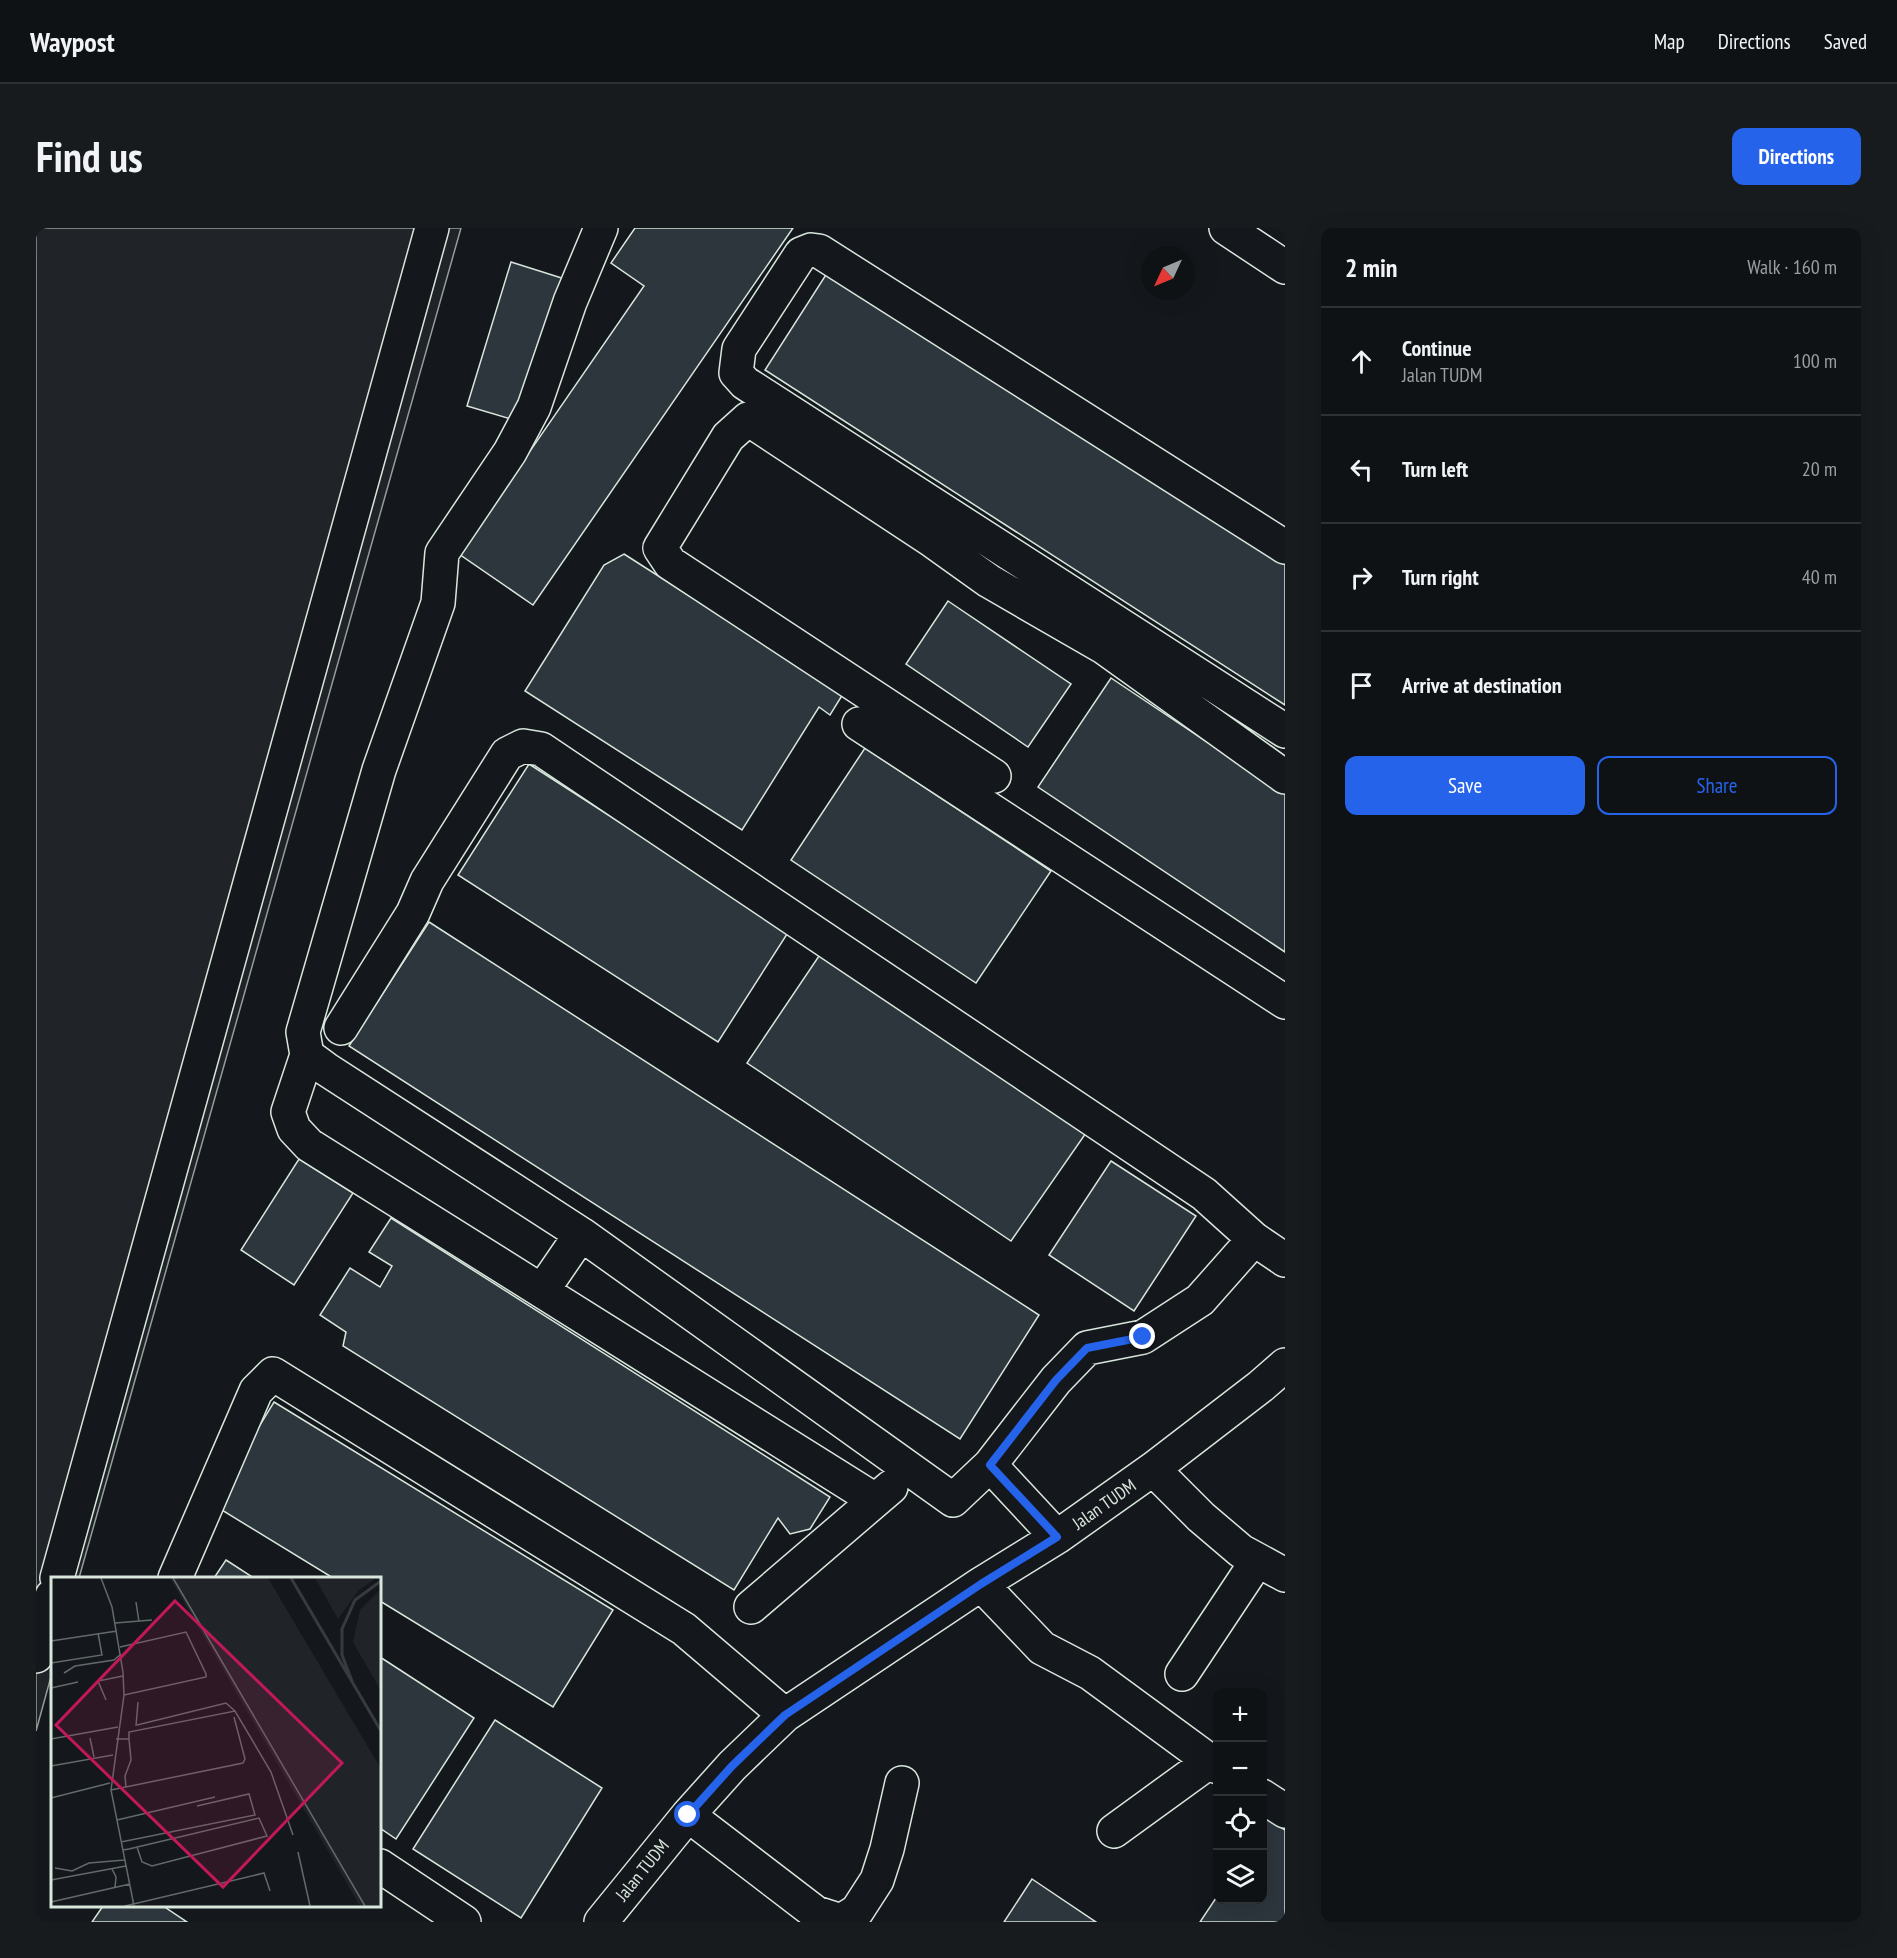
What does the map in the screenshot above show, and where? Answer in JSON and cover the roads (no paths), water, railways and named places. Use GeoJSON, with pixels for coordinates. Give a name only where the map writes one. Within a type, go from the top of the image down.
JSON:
{"type":"FeatureCollection","features":[{"type":"Feature","properties":{"kind":"street"},"geometry":{"type":"LineString","coordinates":[[57,1577],[432,228]]}},
{"type":"Feature","properties":{"kind":"street"},"geometry":{"type":"LineString","coordinates":[[601,228],[570,302],[534,407],[510,452],[442,553],[438,603],[380,770],[303,1032],[307,1055],[288,1112],[294,1129],[309,1145],[875,1500]]}},
{"type":"Feature","properties":{"kind":"street"},"geometry":{"type":"LineString","coordinates":[[1226,228],[1285,267]]}},
{"type":"Feature","properties":{"kind":"street"},"geometry":{"type":"LineString","coordinates":[[1285,547],[819,250],[801,254],[739,349],[736,373],[745,383],[1285,731]]}},
{"type":"Feature","properties":{"kind":"street"},"geometry":{"type":"LineString","coordinates":[[994,776],[670,563],[660,548],[728,438],[748,419],[933,541],[989,581],[1105,648],[1285,777]]}},
{"type":"Feature","properties":{"kind":"street"},"geometry":{"type":"LineString","coordinates":[[859,724],[1285,1002]]}},
{"type":"Feature","properties":{"kind":"street"},"geometry":{"type":"LineString","coordinates":[[341,1028],[414,913],[427,881],[507,754],[523,746],[541,749],[1204,1194],[1254,1239],[1285,1260]]}},
{"type":"Feature","properties":{"kind":"street"},"geometry":{"type":"LineString","coordinates":[[307,1055],[581,1234],[953,1500],[990,1465],[1056,1380],[1087,1348],[1143,1337],[1200,1300],[1254,1239]]}},
{"type":"Feature","properties":{"kind":"street"},"geometry":{"type":"LineString","coordinates":[[542,1291],[581,1234]]}},
{"type":"Feature","properties":{"kind":"street","name":"Jalan TUDM"},"geometry":{"type":"LineString","coordinates":[[600,1922],[688,1815],[732,1766],[785,1715],[981,1584],[1057,1537],[1153,1468],[1285,1365]]}},
{"type":"Feature","properties":{"kind":"street"},"geometry":{"type":"LineString","coordinates":[[175,1577],[256,1391],[273,1374],[684,1629],[785,1715]]}},
{"type":"Feature","properties":{"kind":"street"},"geometry":{"type":"LineString","coordinates":[[990,1465],[1057,1537]]}},
{"type":"Feature","properties":{"kind":"street"},"geometry":{"type":"LineString","coordinates":[[1153,1468],[1201,1517],[1241,1551],[1271,1568],[1182,1674]]}},
{"type":"Feature","properties":{"kind":"street"},"geometry":{"type":"LineString","coordinates":[[751,1607],[875,1500],[912,1472]]}},
{"type":"Feature","properties":{"kind":"street"},"geometry":{"type":"LineString","coordinates":[[981,1584],[1042,1648],[1090,1673],[1213,1764],[1114,1831]]}},
{"type":"Feature","properties":{"kind":"street"},"geometry":{"type":"LineString","coordinates":[[36,1656],[51,1600]]}},
{"type":"Feature","properties":{"kind":"street"},"geometry":{"type":"LineString","coordinates":[[688,1815],[816,1913],[841,1921],[857,1911],[877,1880],[887,1849],[902,1783]]}},
{"type":"Feature","properties":{"kind":"street"},"geometry":{"type":"LineString","coordinates":[[1267,1799],[1285,1811]]}},
{"type":"Feature","properties":{"kind":"street"},"geometry":{"type":"LineString","coordinates":[[381,1867],[464,1922]]}}]}
